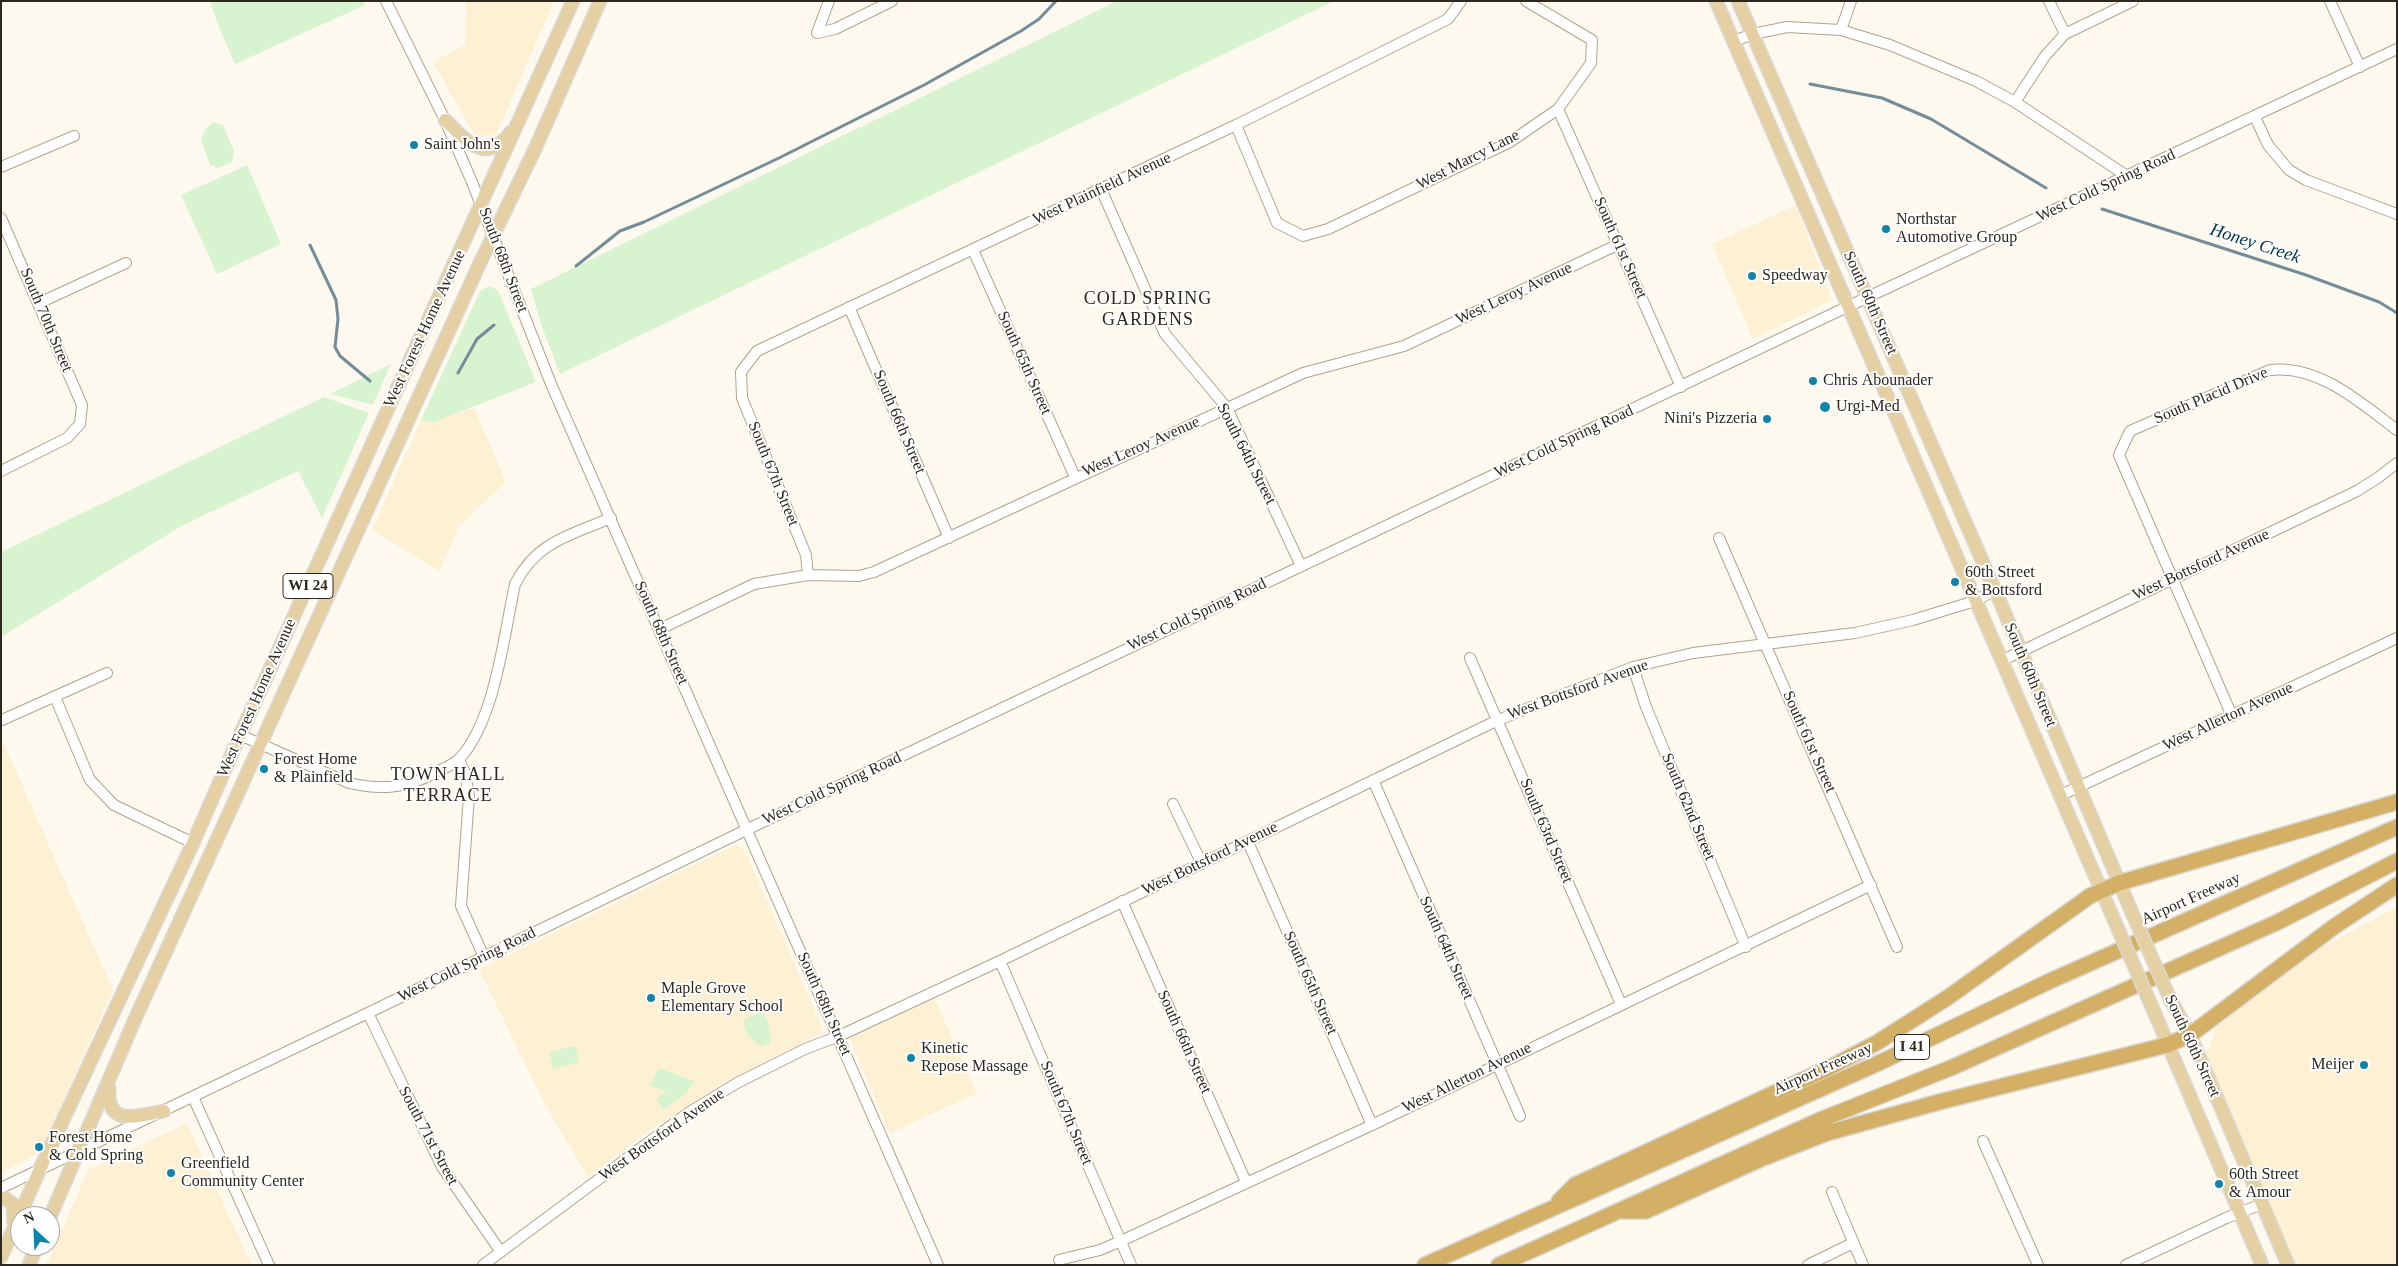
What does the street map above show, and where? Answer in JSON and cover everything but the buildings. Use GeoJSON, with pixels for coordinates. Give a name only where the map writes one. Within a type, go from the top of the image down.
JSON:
{"type":"FeatureCollection","features":[{"type":"Feature","properties":{"kind":"highway"},"geometry":{"type":"LineString","coordinates":[[1553,1207],[1576,1185],[1831,1067],[1878,1042],[1947,998],[2090,896],[2119,883],[2397,802]]}},
{"type":"Feature","properties":{"kind":"highway","name":"Airport Freeway"},"geometry":{"type":"LineString","coordinates":[[1426,1265],[1881,1062],[2050,980],[2397,827]]}},
{"type":"Feature","properties":{"kind":"highway","name":"I 41"},"geometry":{"type":"LineString","coordinates":[[1499,1265],[1820,1120],[1953,1067],[2269,926],[2397,861]]}},
{"type":"Feature","properties":{"kind":"highway"},"geometry":{"type":"LineString","coordinates":[[1617,1212],[1646,1211],[1790,1147],[1858,1124],[2168,1045],[2190,1035],[2335,926],[2397,885]]}},
{"type":"Feature","properties":{"kind":"main road","name":"West Forest Home Avenue"},"geometry":{"type":"LineString","coordinates":[[23,1206],[194,843],[240,735],[573,1]]}},
{"type":"Feature","properties":{"kind":"main road","name":"West Forest Home Avenue"},"geometry":{"type":"LineString","coordinates":[[55,1206],[261,744],[495,236],[600,1]]}},
{"type":"Feature","properties":{"kind":"main road","name":"South 60th Street"},"geometry":{"type":"LineString","coordinates":[[1716,1],[2059,796],[2116,922],[2262,1265]]}},
{"type":"Feature","properties":{"kind":"main road","name":"South 60th Street"},"geometry":{"type":"LineString","coordinates":[[1738,1],[1995,590],[2077,787],[2170,999],[2190,1035],[2288,1265]]}},
{"type":"Feature","properties":{"kind":"main road"},"geometry":{"type":"LineString","coordinates":[[445,120],[472,146],[487,150],[505,141],[519,122]]}},
{"type":"Feature","properties":{"kind":"main road"},"geometry":{"type":"LineString","coordinates":[[1809,215],[1817,212],[1822,213],[1831,229],[1841,236]]}},
{"type":"Feature","properties":{"kind":"main road"},"geometry":{"type":"LineString","coordinates":[[110,1079],[108,1102],[115,1113],[129,1117],[164,1111]]}},
{"type":"Feature","properties":{"kind":"main road"},"geometry":{"type":"LineString","coordinates":[[1,1198],[6,1199],[13,1206]]}},
{"type":"Feature","properties":{"kind":"main road","name":"West Forest Home Avenue"},"geometry":{"type":"LineString","coordinates":[[1,1257],[10,1236]]}},
{"type":"Feature","properties":{"kind":"street","name":"South 68th Street"},"geometry":{"type":"LineString","coordinates":[[386,1],[445,120],[495,236],[551,384],[938,1265]]}},
{"type":"Feature","properties":{"kind":"street"},"geometry":{"type":"LineString","coordinates":[[829,1],[817,33],[835,28],[892,1]]}},
{"type":"Feature","properties":{"kind":"street","name":"West Plainfield Avenue"},"geometry":{"type":"LineString","coordinates":[[741,372],[757,351],[1236,125],[1448,19],[1461,1]]}},
{"type":"Feature","properties":{"kind":"street","name":"West Marcy Lane"},"geometry":{"type":"LineString","coordinates":[[1236,125],[1277,223],[1303,236],[1328,229],[1510,142],[1558,109],[1591,63],[1592,40],[1526,1]]}},
{"type":"Feature","properties":{"kind":"street"},"geometry":{"type":"LineString","coordinates":[[1841,30],[1851,1]]}},
{"type":"Feature","properties":{"kind":"street"},"geometry":{"type":"LineString","coordinates":[[2049,1],[2065,34]]}},
{"type":"Feature","properties":{"kind":"street"},"geometry":{"type":"LineString","coordinates":[[2015,102],[2045,56],[2065,34],[2133,1]]}},
{"type":"Feature","properties":{"kind":"street"},"geometry":{"type":"LineString","coordinates":[[2330,1],[2360,66]]}},
{"type":"Feature","properties":{"kind":"street"},"geometry":{"type":"LineString","coordinates":[[1734,41],[1752,34],[1787,27],[1841,30],[1890,45],[1976,81],[2015,102],[2127,176]]}},
{"type":"Feature","properties":{"kind":"street","name":"West Cold Spring Road"},"geometry":{"type":"LineString","coordinates":[[1,1188],[1301,566],[2397,49]]}},
{"type":"Feature","properties":{"kind":"street","name":"South 61st Street"},"geometry":{"type":"LineString","coordinates":[[1558,109],[1619,244],[1680,387]]}},
{"type":"Feature","properties":{"kind":"street"},"geometry":{"type":"LineString","coordinates":[[2255,117],[2268,145],[2289,170],[2306,180],[2397,214]]}},
{"type":"Feature","properties":{"kind":"street"},"geometry":{"type":"LineString","coordinates":[[1,167],[74,136]]}},
{"type":"Feature","properties":{"kind":"street","name":"South 64th Street"},"geometry":{"type":"LineString","coordinates":[[1101,189],[1165,334],[1227,408],[1301,566]]}},
{"type":"Feature","properties":{"kind":"street","name":"South 70th Street"},"geometry":{"type":"LineString","coordinates":[[1,218],[82,405],[80,424],[67,438],[1,471]]}},
{"type":"Feature","properties":{"kind":"street","name":"West Leroy Avenue"},"geometry":{"type":"LineString","coordinates":[[660,629],[754,584],[808,575],[859,576],[874,572],[1075,477],[1303,373],[1404,346],[1619,244]]}},
{"type":"Feature","properties":{"kind":"street","name":"South 65th Street"},"geometry":{"type":"LineString","coordinates":[[973,250],[1075,477]]}},
{"type":"Feature","properties":{"kind":"street"},"geometry":{"type":"LineString","coordinates":[[39,302],[126,263]]}},
{"type":"Feature","properties":{"kind":"street","name":"South 66th Street"},"geometry":{"type":"LineString","coordinates":[[849,307],[949,538]]}},
{"type":"Feature","properties":{"kind":"street","name":"South Placid Drive"},"geometry":{"type":"LineString","coordinates":[[2173,578],[2119,455],[2130,431],[2270,370],[2285,368],[2299,370],[2332,385],[2355,398],[2397,430]]}},
{"type":"Feature","properties":{"kind":"street","name":"South 67th Street"},"geometry":{"type":"LineString","coordinates":[[741,372],[742,398],[806,555],[808,575]]}},
{"type":"Feature","properties":{"kind":"street","name":"West Bottsford Avenue"},"geometry":{"type":"LineString","coordinates":[[2001,661],[2020,650],[2357,491],[2397,463]]}},
{"type":"Feature","properties":{"kind":"street"},"geometry":{"type":"LineString","coordinates":[[240,735],[349,783],[367,787],[387,788],[418,782],[459,760],[476,735],[489,707],[516,584],[524,568],[538,552],[556,541],[611,518]]}},
{"type":"Feature","properties":{"kind":"street","name":"South 61st Street"},"geometry":{"type":"LineString","coordinates":[[1719,538],[1872,885],[1897,947]]}},
{"type":"Feature","properties":{"kind":"street"},"geometry":{"type":"LineString","coordinates":[[2173,578],[2232,716]]}},
{"type":"Feature","properties":{"kind":"street","name":"West Bottsford Avenue"},"geometry":{"type":"LineString","coordinates":[[483,1265],[708,1100],[805,1049],[839,1036],[1000,961],[1498,720],[1633,667],[1693,653],[1855,633],[1913,620],[1975,601],[1995,590]]}},
{"type":"Feature","properties":{"kind":"street","name":"West Allerton Avenue"},"geometry":{"type":"LineString","coordinates":[[2059,796],[2397,638]]}},
{"type":"Feature","properties":{"kind":"street","name":"South 63rd Street"},"geometry":{"type":"LineString","coordinates":[[1470,658],[1621,1004]]}},
{"type":"Feature","properties":{"kind":"street","name":"South 62nd Street"},"geometry":{"type":"LineString","coordinates":[[1633,667],[1646,707],[1746,947]]}},
{"type":"Feature","properties":{"kind":"street"},"geometry":{"type":"LineString","coordinates":[[2,720],[107,673]]}},
{"type":"Feature","properties":{"kind":"street"},"geometry":{"type":"LineString","coordinates":[[55,697],[90,780],[99,791],[114,805],[194,843]]}},
{"type":"Feature","properties":{"kind":"street"},"geometry":{"type":"LineString","coordinates":[[459,760],[465,773],[469,796],[461,906],[484,957]]}},
{"type":"Feature","properties":{"kind":"street","name":"South 64th Street"},"geometry":{"type":"LineString","coordinates":[[1372,780],[1520,1116]]}},
{"type":"Feature","properties":{"kind":"street"},"geometry":{"type":"LineString","coordinates":[[1173,804],[1202,864]]}},
{"type":"Feature","properties":{"kind":"street","name":"South 65th Street"},"geometry":{"type":"LineString","coordinates":[[1248,842],[1372,1125]]}},
{"type":"Feature","properties":{"kind":"street","name":"West Allerton Avenue"},"geometry":{"type":"LineString","coordinates":[[1059,1260],[1100,1250],[1121,1241],[1372,1125],[1497,1063],[1746,947],[1872,885]]}},
{"type":"Feature","properties":{"kind":"street","name":"South 66th Street"},"geometry":{"type":"LineString","coordinates":[[1122,902],[1246,1182]]}},
{"type":"Feature","properties":{"kind":"street","name":"South 67th Street"},"geometry":{"type":"LineString","coordinates":[[1000,961],[1132,1265]]}},
{"type":"Feature","properties":{"kind":"street","name":"South 71st Street"},"geometry":{"type":"LineString","coordinates":[[368,1014],[442,1167],[501,1252]]}},
{"type":"Feature","properties":{"kind":"street"},"geometry":{"type":"LineString","coordinates":[[193,1097],[269,1265]]}},
{"type":"Feature","properties":{"kind":"street"},"geometry":{"type":"LineString","coordinates":[[1983,1141],[2038,1265]]}},
{"type":"Feature","properties":{"kind":"street"},"geometry":{"type":"LineString","coordinates":[[1832,1192],[1863,1265]]}},
{"type":"Feature","properties":{"kind":"street"},"geometry":{"type":"LineString","coordinates":[[2126,1265],[2226,1218],[2262,1204]]}},
{"type":"Feature","properties":{"kind":"street"},"geometry":{"type":"LineString","coordinates":[[1808,1265],[1853,1243]]}},
{"type":"Feature","properties":{"kind":"shaded area"},"geometry":{"type":"Polygon","coordinates":[[[466,1],[554,1],[496,135],[475,136],[433,62],[465,45],[466,1]]]}},
{"type":"Feature","properties":{"kind":"shaded area"},"geometry":{"type":"Polygon","coordinates":[[[1796,205],[1832,300],[1753,339],[1712,244],[1796,205]]]}},
{"type":"Feature","properties":{"kind":"shaded area"},"geometry":{"type":"Polygon","coordinates":[[[474,408],[506,482],[459,526],[439,571],[372,530],[421,420],[432,423],[474,408]]]}},
{"type":"Feature","properties":{"kind":"shaded area"},"geometry":{"type":"Polygon","coordinates":[[[1,737],[113,990],[40,1152],[1,1173],[1,737]]]}},
{"type":"Feature","properties":{"kind":"shaded area","name":"Maple Grove Elementary School"},"geometry":{"type":"Polygon","coordinates":[[[736,845],[745,851],[822,1027],[821,1033],[725,1082],[647,1132],[588,1177],[543,1101],[479,969],[736,845]]]}},
{"type":"Feature","properties":{"kind":"shaded area"},"geometry":{"type":"Polygon","coordinates":[[[2397,907],[2397,1265],[2295,1265],[2203,1053],[2208,1050],[2220,1018],[2304,957],[2397,907]]]}},
{"type":"Feature","properties":{"kind":"shaded area"},"geometry":{"type":"Polygon","coordinates":[[[934,997],[977,1093],[890,1133],[850,1039],[854,1035],[934,997]]]}},
{"type":"Feature","properties":{"kind":"shaded area"},"geometry":{"type":"Polygon","coordinates":[[[187,1123],[251,1265],[47,1265],[51,1256],[60,1256],[60,1235],[88,1170],[187,1123]]]}},
{"type":"Feature","properties":{"kind":"green space"},"geometry":{"type":"Polygon","coordinates":[[[210,1],[364,1],[365,5],[235,64],[210,1]]]}},
{"type":"Feature","properties":{"kind":"green space"},"geometry":{"type":"Polygon","coordinates":[[[1117,1],[1334,1],[560,374],[542,327],[531,289],[1117,1]]]}},
{"type":"Feature","properties":{"kind":"green space"},"geometry":{"type":"Polygon","coordinates":[[[213,122],[223,125],[234,151],[232,162],[218,168],[210,165],[201,139],[205,130],[213,122]]]}},
{"type":"Feature","properties":{"kind":"green space"},"geometry":{"type":"Polygon","coordinates":[[[247,165],[281,244],[217,274],[181,195],[247,165]]]}},
{"type":"Feature","properties":{"kind":"green space"},"geometry":{"type":"Polygon","coordinates":[[[489,286],[498,290],[536,382],[432,423],[421,420],[480,291],[489,286]]]}},
{"type":"Feature","properties":{"kind":"green space"},"geometry":{"type":"Polygon","coordinates":[[[391,364],[373,405],[330,394],[391,364]]]}},
{"type":"Feature","properties":{"kind":"green space"},"geometry":{"type":"Polygon","coordinates":[[[324,397],[369,413],[322,518],[298,471],[183,525],[1,637],[1,552],[324,397]]]}},
{"type":"Feature","properties":{"kind":"green space"},"geometry":{"type":"Polygon","coordinates":[[[760,1013],[767,1018],[771,1036],[770,1043],[761,1047],[748,1035],[744,1024],[744,1019],[760,1013]]]}},
{"type":"Feature","properties":{"kind":"green space"},"geometry":{"type":"Polygon","coordinates":[[[575,1046],[579,1062],[553,1069],[549,1052],[575,1046]]]}},
{"type":"Feature","properties":{"kind":"green space"},"geometry":{"type":"Polygon","coordinates":[[[659,1068],[694,1081],[686,1094],[663,1110],[656,1099],[666,1091],[650,1086],[659,1068]]]}},
{"type":"Feature","properties":{"kind":"waterway"},"geometry":{"type":"LineString","coordinates":[[576,266],[620,231],[644,222],[779,158],[924,85],[1021,31],[1039,19],[1056,1]]}},
{"type":"Feature","properties":{"kind":"waterway","name":"Honey Creek"},"geometry":{"type":"LineString","coordinates":[[1810,84],[1882,98],[1931,119],[2046,188]]}},
{"type":"Feature","properties":{"kind":"waterway","name":"Honey Creek"},"geometry":{"type":"LineString","coordinates":[[2102,209],[2306,275],[2379,302],[2397,313]]}},
{"type":"Feature","properties":{"kind":"waterway"},"geometry":{"type":"LineString","coordinates":[[310,245],[336,300],[338,319],[335,347],[340,356],[370,381]]}},
{"type":"Feature","properties":{"kind":"waterway"},"geometry":{"type":"LineString","coordinates":[[458,373],[477,339],[494,325]]}},
{"type":"Feature","properties":{"kind":"place","name":"Saint John's"},"geometry":{"type":"Point","coordinates":[414,145]}},
{"type":"Feature","properties":{"kind":"place","name":"Northstar Automotive Group"},"geometry":{"type":"Point","coordinates":[1886,229]}},
{"type":"Feature","properties":{"kind":"place","name":"Speedway"},"geometry":{"type":"Point","coordinates":[1752,276]}},
{"type":"Feature","properties":{"kind":"place","name":"Chris Abounader"},"geometry":{"type":"Point","coordinates":[1813,381]}},
{"type":"Feature","properties":{"kind":"place","name":"Urgi-Med"},"geometry":{"type":"Point","coordinates":[1825,407]}},
{"type":"Feature","properties":{"kind":"place","name":"Nini's Pizzeria"},"geometry":{"type":"Point","coordinates":[1767,419]}},
{"type":"Feature","properties":{"kind":"place","name":"60th Street & Bottsford"},"geometry":{"type":"Point","coordinates":[1955,582]}},
{"type":"Feature","properties":{"kind":"place","name":"Forest Home & Plainfield"},"geometry":{"type":"Point","coordinates":[264,769]}},
{"type":"Feature","properties":{"kind":"place","name":"Maple Grove Elementary School"},"geometry":{"type":"Point","coordinates":[651,998]}},
{"type":"Feature","properties":{"kind":"place","name":"Kinetic Repose Massage"},"geometry":{"type":"Point","coordinates":[911,1058]}},
{"type":"Feature","properties":{"kind":"place","name":"Meijer"},"geometry":{"type":"Point","coordinates":[2364,1065]}},
{"type":"Feature","properties":{"kind":"place","name":"Forest Home & Cold Spring"},"geometry":{"type":"Point","coordinates":[39,1147]}},
{"type":"Feature","properties":{"kind":"place","name":"Greenfield Community Center"},"geometry":{"type":"Point","coordinates":[171,1173]}},
{"type":"Feature","properties":{"kind":"place","name":"60th Street & Amour"},"geometry":{"type":"Point","coordinates":[2219,1184]}},
{"type":"Feature","properties":{"kind":"district","name":"COLD SPRING GARDENS"},"geometry":{"type":"Point","coordinates":[1148,309]}},
{"type":"Feature","properties":{"kind":"district","name":"TOWN HALL TERRACE"},"geometry":{"type":"Point","coordinates":[448,785]}}]}
